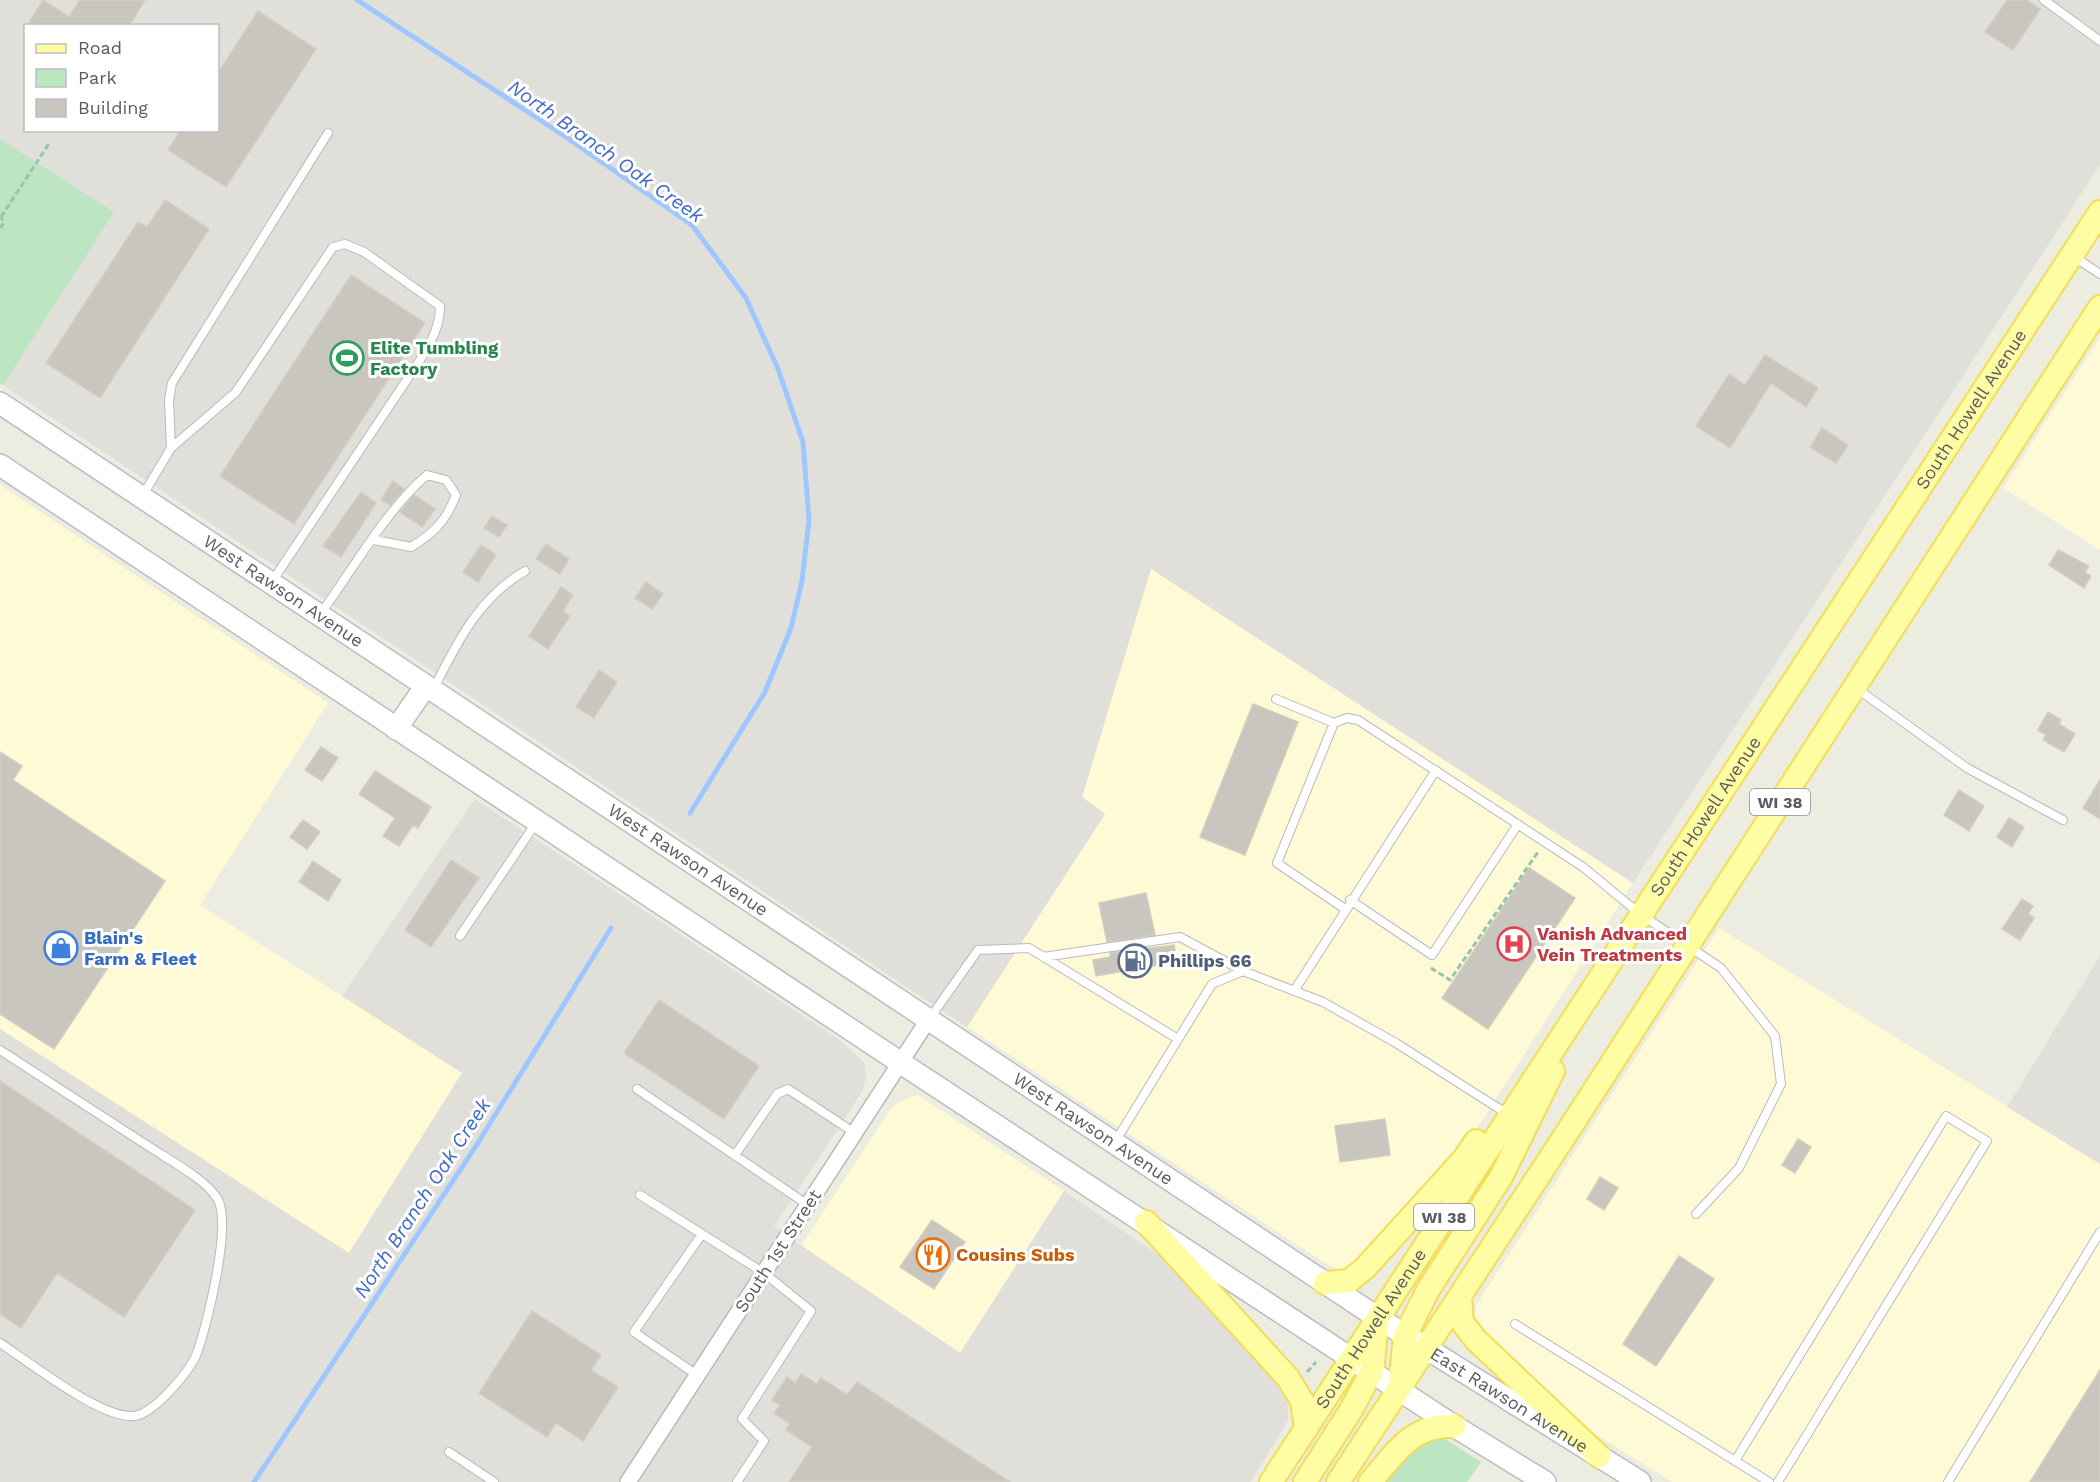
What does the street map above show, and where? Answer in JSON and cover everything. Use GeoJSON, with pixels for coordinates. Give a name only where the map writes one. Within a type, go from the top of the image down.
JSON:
{"type":"FeatureCollection","features":[{"type":"Feature","properties":{"kind":"main road","name":"South Howell Avenue"},"geometry":{"type":"LineString","coordinates":[[1271,1482],[1378,1318],[1504,1111],[1514,1084],[1561,1035],[2100,214]]}},
{"type":"Feature","properties":{"kind":"main road","name":"WI 38"},"geometry":{"type":"LineString","coordinates":[[1338,1482],[1460,1298],[2100,307]]}},
{"type":"Feature","properties":{"kind":"main road","name":"West Rawson Avenue"},"geometry":{"type":"LineString","coordinates":[[0,403],[1378,1318]]}},
{"type":"Feature","properties":{"kind":"main road"},"geometry":{"type":"LineString","coordinates":[[0,465],[901,1063],[1454,1426],[1545,1482]]}},
{"type":"Feature","properties":{"kind":"main road"},"geometry":{"type":"LineString","coordinates":[[396,729],[428,689]]}},
{"type":"Feature","properties":{"kind":"main road"},"geometry":{"type":"LineString","coordinates":[[1399,1390],[1405,1336],[1428,1290],[1501,1177],[1594,986]]}},
{"type":"Feature","properties":{"kind":"main road"},"geometry":{"type":"LineString","coordinates":[[1325,1283],[1349,1281],[1365,1268],[1464,1159],[1504,1111]]}},
{"type":"Feature","properties":{"kind":"main road"},"geometry":{"type":"LineString","coordinates":[[1146,1222],[1288,1378],[1302,1401],[1306,1428]]}},
{"type":"Feature","properties":{"kind":"main road"},"geometry":{"type":"LineString","coordinates":[[1460,1298],[1462,1322],[1476,1340],[1599,1456]]}},
{"type":"Feature","properties":{"kind":"main road"},"geometry":{"type":"LineString","coordinates":[[1305,1482],[1351,1410],[1372,1371],[1378,1318]]}},
{"type":"Feature","properties":{"kind":"main road","name":"East Rawson Avenue"},"geometry":{"type":"LineString","coordinates":[[1378,1318],[1640,1482]]}},
{"type":"Feature","properties":{"kind":"main road"},"geometry":{"type":"LineString","coordinates":[[1370,1482],[1420,1431],[1434,1426],[1454,1426]]}},
{"type":"Feature","properties":{"kind":"street","name":"South 1st Street"},"geometry":{"type":"LineString","coordinates":[[628,1482],[928,1020]]}},
{"type":"Feature","properties":{"kind":"lane"},"geometry":{"type":"LineString","coordinates":[[2044,0],[2100,41]]}},
{"type":"Feature","properties":{"kind":"lane"},"geometry":{"type":"LineString","coordinates":[[171,448],[168,400],[172,383],[328,133]]}},
{"type":"Feature","properties":{"kind":"lane"},"geometry":{"type":"LineString","coordinates":[[140,498],[171,448],[236,393],[333,247],[345,244],[364,252],[440,306],[435,334],[420,360],[270,584]]}},
{"type":"Feature","properties":{"kind":"lane"},"geometry":{"type":"LineString","coordinates":[[2072,255],[2100,274]]}},
{"type":"Feature","properties":{"kind":"lane"},"geometry":{"type":"LineString","coordinates":[[318,616],[410,489],[427,475],[446,480],[456,495],[447,517],[431,535],[411,547],[374,540]]}},
{"type":"Feature","properties":{"kind":"lane"},"geometry":{"type":"LineString","coordinates":[[428,689],[482,604],[503,583],[525,571]]}},
{"type":"Feature","properties":{"kind":"lane"},"geometry":{"type":"LineString","coordinates":[[1855,687],[1967,768],[2063,820]]}},
{"type":"Feature","properties":{"kind":"lane"},"geometry":{"type":"LineString","coordinates":[[1275,699],[1334,723],[1347,718],[1358,720],[1583,867],[1640,914],[1721,968],[1774,1036],[1781,1084],[1739,1168],[1696,1214]]}},
{"type":"Feature","properties":{"kind":"lane"},"geometry":{"type":"LineString","coordinates":[[1334,723],[1277,863],[1345,909]]}},
{"type":"Feature","properties":{"kind":"lane"},"geometry":{"type":"LineString","coordinates":[[1294,991],[1350,900],[1436,770]]}},
{"type":"Feature","properties":{"kind":"lane"},"geometry":{"type":"LineString","coordinates":[[460,936],[537,822]]}},
{"type":"Feature","properties":{"kind":"lane"},"geometry":{"type":"LineString","coordinates":[[1350,900],[1432,955],[1518,824]]}},
{"type":"Feature","properties":{"kind":"lane"},"geometry":{"type":"LineString","coordinates":[[1043,957],[1180,937],[1243,972],[1323,1002],[1396,1043],[1504,1111]]}},
{"type":"Feature","properties":{"kind":"lane"},"geometry":{"type":"LineString","coordinates":[[928,1020],[978,951],[1029,948],[1178,1039]]}},
{"type":"Feature","properties":{"kind":"lane"},"geometry":{"type":"LineString","coordinates":[[1114,1143],[1212,984],[1243,972]]}},
{"type":"Feature","properties":{"kind":"lane"},"geometry":{"type":"LineString","coordinates":[[0,1050],[187,1171],[217,1197],[223,1211],[221,1245],[209,1310],[196,1355],[169,1392],[146,1411],[136,1416],[126,1415],[87,1401],[0,1343]]}},
{"type":"Feature","properties":{"kind":"lane"},"geometry":{"type":"LineString","coordinates":[[637,1089],[808,1205]]}},
{"type":"Feature","properties":{"kind":"lane"},"geometry":{"type":"LineString","coordinates":[[735,1155],[777,1094],[788,1089],[855,1133]]}},
{"type":"Feature","properties":{"kind":"lane"},"geometry":{"type":"LineString","coordinates":[[1735,1461],[1946,1116],[1987,1141],[1778,1482]]}},
{"type":"Feature","properties":{"kind":"lane"},"geometry":{"type":"LineString","coordinates":[[640,1195],[764,1273],[811,1311],[742,1419],[764,1441],[737,1482]]}},
{"type":"Feature","properties":{"kind":"lane"},"geometry":{"type":"LineString","coordinates":[[1948,1482],[2100,1232]]}},
{"type":"Feature","properties":{"kind":"lane"},"geometry":{"type":"LineString","coordinates":[[697,1375],[634,1332],[702,1234]]}},
{"type":"Feature","properties":{"kind":"lane"},"geometry":{"type":"LineString","coordinates":[[1515,1324],[1769,1482]]}},
{"type":"Feature","properties":{"kind":"lane"},"geometry":{"type":"LineString","coordinates":[[449,1452],[494,1482]]}},
{"type":"Feature","properties":{"kind":"path"},"geometry":{"type":"LineString","coordinates":[[0,228],[4,223],[0,217],[50,142]]}},
{"type":"Feature","properties":{"kind":"path"},"geometry":{"type":"LineString","coordinates":[[1432,955],[1431,968],[1450,980],[1536,851],[1546,857]]}},
{"type":"Feature","properties":{"kind":"path"},"geometry":{"type":"LineString","coordinates":[[1302,1377],[1316,1362]]}},
{"type":"Feature","properties":{"kind":"shaded area"},"geometry":{"type":"Polygon","coordinates":[[[0,0],[2100,0],[2100,165],[1633,883],[1151,569],[1082,797],[1105,814],[967,1027],[0,383],[0,0]]]}},
{"type":"Feature","properties":{"kind":"shaded area"},"geometry":{"type":"Polygon","coordinates":[[[2100,337],[2100,550],[2003,488],[2100,337]]]}},
{"type":"Feature","properties":{"kind":"shaded area"},"geometry":{"type":"Polygon","coordinates":[[[0,485],[328,703],[200,905],[462,1073],[349,1253],[0,1029],[0,485]]]}},
{"type":"Feature","properties":{"kind":"shaded area"},"geometry":{"type":"Polygon","coordinates":[[[1151,568],[1633,883],[1466,1146],[1355,1268],[1345,1272],[1325,1263],[967,1027],[1105,814],[1082,797],[1151,568]]]}},
{"type":"Feature","properties":{"kind":"shaded area"},"geometry":{"type":"Polygon","coordinates":[[[475,799],[838,1039],[864,1062],[866,1078],[862,1092],[774,1227],[960,1353],[1064,1191],[1160,1256],[1237,1337],[1285,1393],[1288,1420],[1251,1482],[0,1482],[0,1029],[349,1253],[462,1073],[342,996],[475,799]]]}},
{"type":"Feature","properties":{"kind":"shaded area"},"geometry":{"type":"Polygon","coordinates":[[[1719,928],[2100,1164],[2100,1482],[1672,1482],[1587,1429],[1479,1333],[1473,1318],[1477,1304],[1719,928]]]}},
{"type":"Feature","properties":{"kind":"shaded area"},"geometry":{"type":"Polygon","coordinates":[[[2100,956],[2100,1164],[2007,1107],[2100,956]]]}},
{"type":"Feature","properties":{"kind":"shaded area"},"geometry":{"type":"Polygon","coordinates":[[[918,1095],[1064,1191],[960,1353],[801,1246],[892,1107],[900,1101],[918,1095]]]}},
{"type":"Feature","properties":{"kind":"green space"},"geometry":{"type":"Polygon","coordinates":[[[0,139],[114,212],[3,385],[0,383],[0,139]]]}},
{"type":"Feature","properties":{"kind":"green space"},"geometry":{"type":"Polygon","coordinates":[[[1442,1437],[1481,1462],[1467,1482],[1380,1482],[1414,1443],[1442,1437]]]}},
{"type":"Feature","properties":{"kind":"building"},"geometry":{"type":"Polygon","coordinates":[[[43,0],[69,17],[80,0],[145,0],[130,24],[28,24],[43,0]]]}},
{"type":"Feature","properties":{"kind":"building"},"geometry":{"type":"Polygon","coordinates":[[[2007,0],[2027,0],[2040,9],[2013,50],[1985,32],[2007,0]]]}},
{"type":"Feature","properties":{"kind":"building"},"geometry":{"type":"Polygon","coordinates":[[[258,11],[316,49],[226,187],[168,150],[180,132],[219,132],[219,71],[258,11]]]}},
{"type":"Feature","properties":{"kind":"building"},"geometry":{"type":"Polygon","coordinates":[[[165,200],[209,229],[100,398],[46,363],[138,222],[147,227],[165,200]]]}},
{"type":"Feature","properties":{"kind":"building"},"geometry":{"type":"Polygon","coordinates":[[[351,275],[425,323],[294,524],[220,476],[351,275]]]}},
{"type":"Feature","properties":{"kind":"building"},"geometry":{"type":"Polygon","coordinates":[[[1765,355],[1818,388],[1806,407],[1771,383],[1730,448],[1696,426],[1729,374],[1745,385],[1765,355]]]}},
{"type":"Feature","properties":{"kind":"building"},"geometry":{"type":"Polygon","coordinates":[[[1822,428],[1848,445],[1836,463],[1810,447],[1822,428]]]}},
{"type":"Feature","properties":{"kind":"building"},"geometry":{"type":"Polygon","coordinates":[[[393,481],[404,489],[390,505],[381,500],[393,481]]]}},
{"type":"Feature","properties":{"kind":"building"},"geometry":{"type":"Polygon","coordinates":[[[361,492],[376,503],[341,557],[323,546],[361,492]]]}},
{"type":"Feature","properties":{"kind":"building"},"geometry":{"type":"Polygon","coordinates":[[[414,495],[435,509],[422,527],[400,512],[414,495]]]}},
{"type":"Feature","properties":{"kind":"building"},"geometry":{"type":"Polygon","coordinates":[[[492,516],[507,525],[499,537],[484,528],[492,516]]]}},
{"type":"Feature","properties":{"kind":"building"},"geometry":{"type":"Polygon","coordinates":[[[546,544],[569,559],[560,574],[536,559],[546,544]]]}},
{"type":"Feature","properties":{"kind":"building"},"geometry":{"type":"Polygon","coordinates":[[[481,545],[496,555],[478,582],[463,572],[481,545]]]}},
{"type":"Feature","properties":{"kind":"building"},"geometry":{"type":"Polygon","coordinates":[[[2058,550],[2089,566],[2085,572],[2091,576],[2084,588],[2049,565],[2058,550]]]}},
{"type":"Feature","properties":{"kind":"building"},"geometry":{"type":"Polygon","coordinates":[[[646,582],[663,594],[652,609],[635,598],[646,582]]]}},
{"type":"Feature","properties":{"kind":"building"},"geometry":{"type":"Polygon","coordinates":[[[561,587],[573,595],[563,611],[570,616],[548,649],[529,636],[561,587]]]}},
{"type":"Feature","properties":{"kind":"building"},"geometry":{"type":"Polygon","coordinates":[[[599,670],[617,682],[594,718],[576,707],[599,670]]]}},
{"type":"Feature","properties":{"kind":"building"},"geometry":{"type":"Polygon","coordinates":[[[1253,704],[1298,722],[1245,855],[1200,837],[1253,704]]]}},
{"type":"Feature","properties":{"kind":"building"},"geometry":{"type":"Polygon","coordinates":[[[2048,712],[2061,720],[2059,724],[2075,734],[2064,752],[2043,740],[2046,735],[2038,730],[2048,712]]]}},
{"type":"Feature","properties":{"kind":"building"},"geometry":{"type":"Polygon","coordinates":[[[321,747],[338,758],[322,781],[305,770],[321,747]]]}},
{"type":"Feature","properties":{"kind":"building","name":"Blain's Farm & Fleet"},"geometry":{"type":"Polygon","coordinates":[[[0,752],[22,766],[13,780],[165,881],[54,1049],[0,1014],[0,752]]]}},
{"type":"Feature","properties":{"kind":"building"},"geometry":{"type":"Polygon","coordinates":[[[375,771],[431,807],[418,828],[413,825],[399,846],[383,836],[395,818],[359,794],[375,771]]]}},
{"type":"Feature","properties":{"kind":"building"},"geometry":{"type":"Polygon","coordinates":[[[2100,780],[2100,819],[2083,808],[2100,780]]]}},
{"type":"Feature","properties":{"kind":"building"},"geometry":{"type":"Polygon","coordinates":[[[1959,790],[1984,806],[1969,831],[1944,815],[1959,790]]]}},
{"type":"Feature","properties":{"kind":"building"},"geometry":{"type":"Polygon","coordinates":[[[2009,818],[2024,827],[2012,847],[1997,837],[2009,818]]]}},
{"type":"Feature","properties":{"kind":"building"},"geometry":{"type":"Polygon","coordinates":[[[303,820],[320,832],[307,849],[290,837],[303,820]]]}},
{"type":"Feature","properties":{"kind":"building"},"geometry":{"type":"Polygon","coordinates":[[[451,860],[479,878],[431,947],[405,930],[451,860]]]}},
{"type":"Feature","properties":{"kind":"building"},"geometry":{"type":"Polygon","coordinates":[[[313,861],[341,880],[328,901],[299,882],[313,861]]]}},
{"type":"Feature","properties":{"kind":"building"},"geometry":{"type":"Polygon","coordinates":[[[1529,868],[1575,898],[1488,1029],[1442,998],[1529,868]]]}},
{"type":"Feature","properties":{"kind":"building"},"geometry":{"type":"Polygon","coordinates":[[[1146,893],[1155,935],[1107,942],[1099,903],[1146,893]]]}},
{"type":"Feature","properties":{"kind":"building"},"geometry":{"type":"Polygon","coordinates":[[[2022,899],[2033,906],[2028,914],[2034,918],[2020,940],[2002,929],[2022,899]]]}},
{"type":"Feature","properties":{"kind":"building","name":"Phillips 66"},"geometry":{"type":"Polygon","coordinates":[[[1174,945],[1177,962],[1096,976],[1093,960],[1110,957],[1110,953],[1174,945]]]}},
{"type":"Feature","properties":{"kind":"building"},"geometry":{"type":"Polygon","coordinates":[[[659,1000],[759,1066],[724,1119],[624,1053],[659,1000]]]}},
{"type":"Feature","properties":{"kind":"building"},"geometry":{"type":"Polygon","coordinates":[[[0,1081],[195,1210],[124,1317],[57,1273],[21,1328],[0,1314],[0,1081]]]}},
{"type":"Feature","properties":{"kind":"building"},"geometry":{"type":"Polygon","coordinates":[[[1385,1119],[1390,1155],[1340,1162],[1335,1126],[1385,1119]]]}},
{"type":"Feature","properties":{"kind":"building"},"geometry":{"type":"Polygon","coordinates":[[[1798,1139],[1811,1147],[1795,1173],[1782,1165],[1798,1139]]]}},
{"type":"Feature","properties":{"kind":"building"},"geometry":{"type":"Polygon","coordinates":[[[1600,1177],[1618,1188],[1604,1210],[1587,1199],[1600,1177]]]}},
{"type":"Feature","properties":{"kind":"building","name":"Cousins Subs"},"geometry":{"type":"Polygon","coordinates":[[[932,1220],[965,1242],[934,1289],[900,1267],[932,1220]]]}},
{"type":"Feature","properties":{"kind":"building"},"geometry":{"type":"Polygon","coordinates":[[[1679,1256],[1714,1279],[1656,1366],[1623,1344],[1679,1256]]]}},
{"type":"Feature","properties":{"kind":"building"},"geometry":{"type":"Polygon","coordinates":[[[532,1311],[601,1355],[591,1370],[618,1387],[583,1441],[556,1423],[547,1437],[479,1393],[532,1311]]]}},
{"type":"Feature","properties":{"kind":"building"},"geometry":{"type":"Polygon","coordinates":[[[2100,1370],[2100,1482],[2030,1482],[2100,1370]]]}},
{"type":"Feature","properties":{"kind":"building"},"geometry":{"type":"Polygon","coordinates":[[[801,1374],[817,1384],[821,1378],[847,1395],[857,1382],[1010,1482],[789,1482],[812,1447],[786,1430],[790,1424],[774,1413],[780,1405],[772,1400],[787,1377],[795,1383],[801,1374]]]}},
{"type":"Feature","properties":{"kind":"waterway","name":"North Branch Oak Creek"},"geometry":{"type":"LineString","coordinates":[[357,0],[566,137],[692,225],[746,298],[778,369],[803,442],[809,520],[802,581],[791,628],[765,692],[690,813]]}},
{"type":"Feature","properties":{"kind":"waterway","name":"North Branch Oak Creek"},"geometry":{"type":"LineString","coordinates":[[254,1482],[476,1146],[611,928]]}},
{"type":"Feature","properties":{"kind":"place","name":"Elite Tumbling Factory"},"geometry":{"type":"Point","coordinates":[347,358]}},
{"type":"Feature","properties":{"kind":"place","name":"Vanish Advanced Vein Treatments"},"geometry":{"type":"Point","coordinates":[1514,944]}},
{"type":"Feature","properties":{"kind":"place","name":"Blain's Farm & Fleet"},"geometry":{"type":"Point","coordinates":[61,948]}},
{"type":"Feature","properties":{"kind":"place","name":"Phillips 66"},"geometry":{"type":"Point","coordinates":[1135,961]}},
{"type":"Feature","properties":{"kind":"place","name":"Cousins Subs"},"geometry":{"type":"Point","coordinates":[933,1255]}}]}
